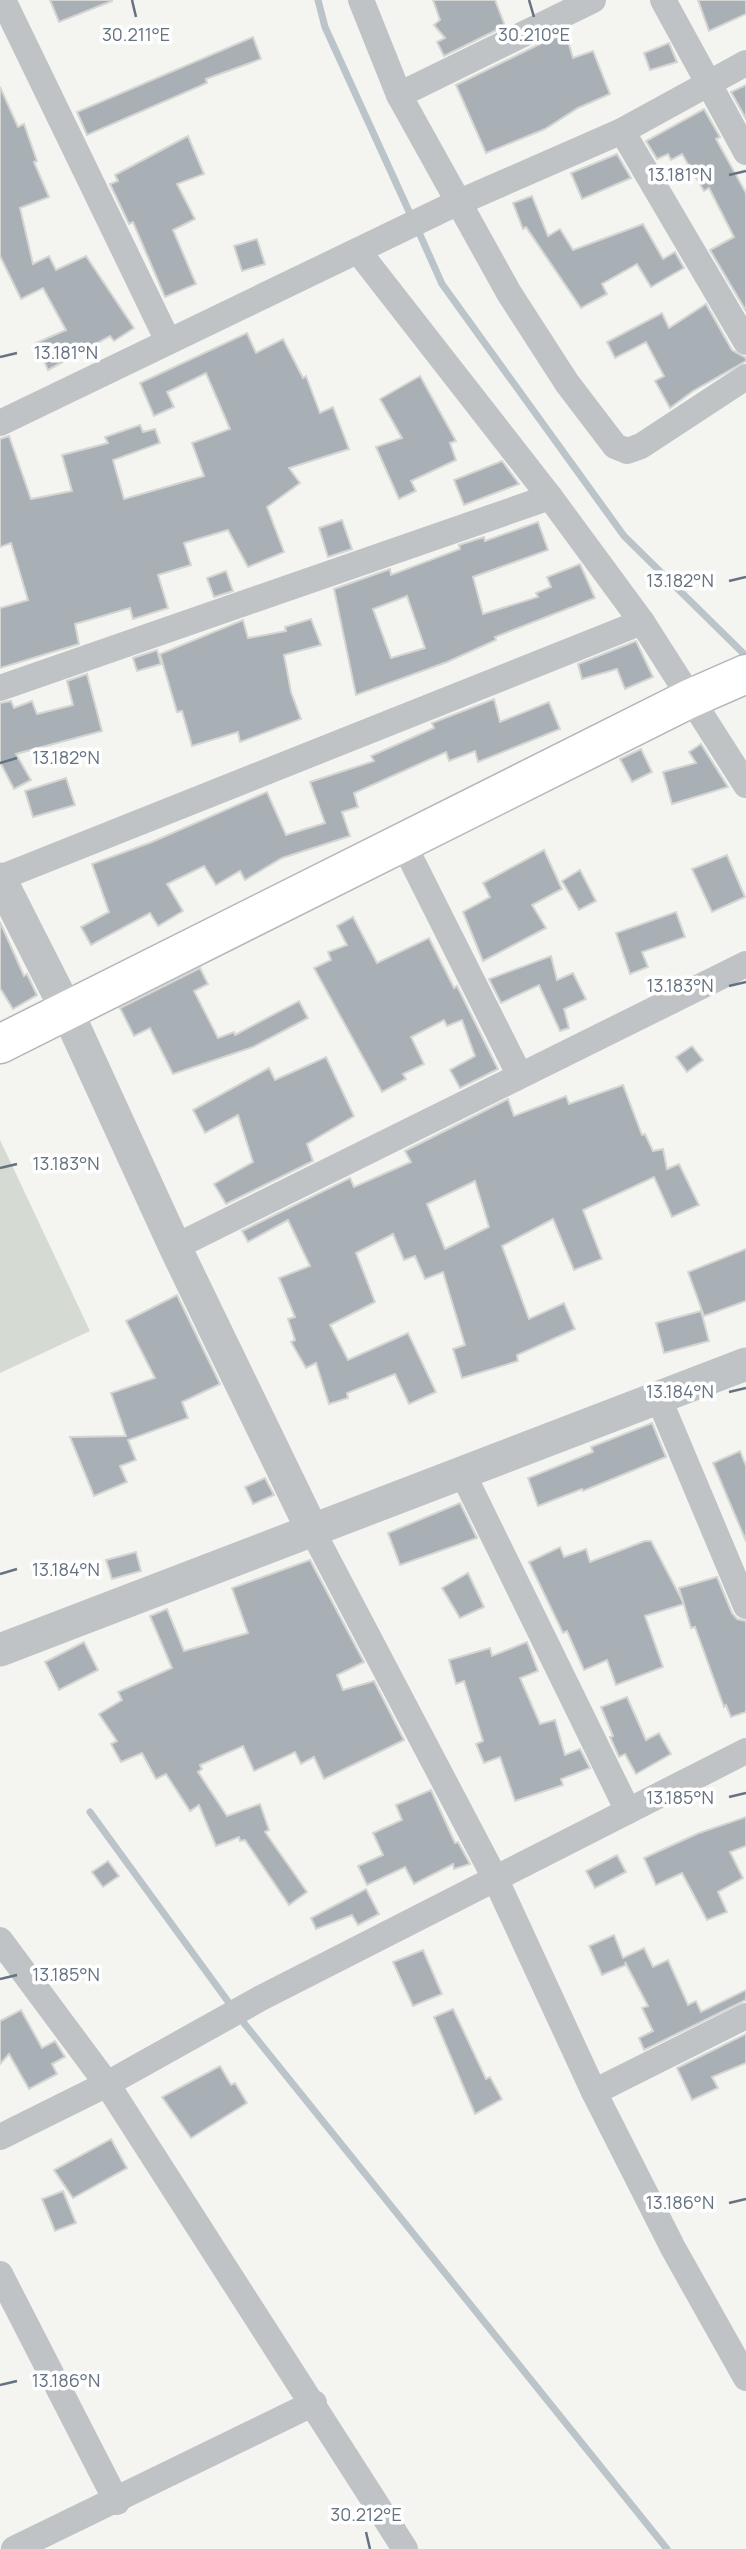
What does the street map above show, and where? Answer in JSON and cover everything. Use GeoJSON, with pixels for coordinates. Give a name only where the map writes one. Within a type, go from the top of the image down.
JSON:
{"type":"FeatureCollection","features":[{"type":"Feature","properties":{"kind":"main road"},"geometry":{"type":"LineString","coordinates":[[0,1044],[402,841],[741,676]]}},
{"type":"Feature","properties":{"kind":"street"},"geometry":{"type":"LineString","coordinates":[[3,0],[10,36],[168,341]]}},
{"type":"Feature","properties":{"kind":"street"},"geometry":{"type":"LineString","coordinates":[[360,0],[399,95],[453,205],[568,383],[615,446],[627,451],[641,446],[746,377]]}},
{"type":"Feature","properties":{"kind":"street"},"geometry":{"type":"LineString","coordinates":[[399,95],[593,0]]}},
{"type":"Feature","properties":{"kind":"street"},"geometry":{"type":"LineString","coordinates":[[663,0],[746,152]]}},
{"type":"Feature","properties":{"kind":"street"},"geometry":{"type":"LineString","coordinates":[[0,422],[453,205],[622,131],[706,82],[746,63]]}},
{"type":"Feature","properties":{"kind":"street"},"geometry":{"type":"LineString","coordinates":[[622,131],[746,342]]}},
{"type":"Feature","properties":{"kind":"street"},"geometry":{"type":"LineString","coordinates":[[368,247],[642,622],[746,785]]}},
{"type":"Feature","properties":{"kind":"street"},"geometry":{"type":"LineString","coordinates":[[0,688],[550,497]]}},
{"type":"Feature","properties":{"kind":"street"},"geometry":{"type":"LineString","coordinates":[[642,622],[0,878],[66,1009],[175,1247],[313,1532],[496,1880],[594,2092],[673,2248],[746,2378]]}},
{"type":"Feature","properties":{"kind":"street"},"geometry":{"type":"LineString","coordinates":[[402,841],[519,1074]]}},
{"type":"Feature","properties":{"kind":"street"},"geometry":{"type":"LineString","coordinates":[[175,1247],[519,1074],[746,964]]}},
{"type":"Feature","properties":{"kind":"street"},"geometry":{"type":"LineString","coordinates":[[0,1650],[746,1364]]}},
{"type":"Feature","properties":{"kind":"street"},"geometry":{"type":"LineString","coordinates":[[659,1399],[746,1606]]}},
{"type":"Feature","properties":{"kind":"street"},"geometry":{"type":"LineString","coordinates":[[463,1474],[628,1811]]}},
{"type":"Feature","properties":{"kind":"street"},"geometry":{"type":"LineString","coordinates":[[0,2137],[107,2084],[222,2018],[746,1751]]}},
{"type":"Feature","properties":{"kind":"street"},"geometry":{"type":"LineString","coordinates":[[0,1940],[107,2084],[314,2403],[405,2549]]}},
{"type":"Feature","properties":{"kind":"street"},"geometry":{"type":"LineString","coordinates":[[594,2092],[746,2016]]}},
{"type":"Feature","properties":{"kind":"street"},"geometry":{"type":"LineString","coordinates":[[0,2274],[117,2502]]}},
{"type":"Feature","properties":{"kind":"street"},"geometry":{"type":"LineString","coordinates":[[14,2549],[117,2502],[314,2403]]}},
{"type":"Feature","properties":{"kind":"shaded area"},"geometry":{"type":"Polygon","coordinates":[[[0,1140],[90,1331],[0,1373],[0,1140]]]}},
{"type":"Feature","properties":{"kind":"building"},"geometry":{"type":"Polygon","coordinates":[[[50,0],[112,0],[112,1],[59,22],[50,0]]]}},
{"type":"Feature","properties":{"kind":"building"},"geometry":{"type":"Polygon","coordinates":[[[433,0],[495,0],[505,26],[444,56],[437,42],[445,38],[434,25],[440,20],[433,0]]]}},
{"type":"Feature","properties":{"kind":"building"},"geometry":{"type":"Polygon","coordinates":[[[698,0],[746,0],[746,14],[709,31],[698,0]]]}},
{"type":"Feature","properties":{"kind":"building"},"geometry":{"type":"Polygon","coordinates":[[[566,34],[573,58],[593,51],[610,94],[578,108],[545,129],[486,153],[456,85],[548,40],[566,34]]]}},
{"type":"Feature","properties":{"kind":"building"},"geometry":{"type":"Polygon","coordinates":[[[253,37],[261,59],[206,79],[207,83],[87,135],[77,112],[253,37]]]}},
{"type":"Feature","properties":{"kind":"building"},"geometry":{"type":"Polygon","coordinates":[[[669,43],[677,62],[650,70],[644,53],[669,43]]]}},
{"type":"Feature","properties":{"kind":"building"},"geometry":{"type":"Polygon","coordinates":[[[746,85],[746,119],[731,92],[746,85]]]}},
{"type":"Feature","properties":{"kind":"building"},"geometry":{"type":"Polygon","coordinates":[[[0,87],[18,127],[24,124],[37,161],[34,162],[49,197],[20,208],[33,264],[49,256],[56,270],[86,256],[134,328],[114,341],[110,336],[48,370],[36,343],[66,330],[43,288],[21,299],[0,256],[0,87]]]}},
{"type":"Feature","properties":{"kind":"building"},"geometry":{"type":"Polygon","coordinates":[[[704,109],[720,137],[716,139],[746,193],[746,311],[710,250],[734,237],[709,188],[704,191],[682,154],[671,160],[668,154],[657,159],[646,141],[704,109]]]}},
{"type":"Feature","properties":{"kind":"building"},"geometry":{"type":"Polygon","coordinates":[[[188,136],[204,174],[177,184],[195,219],[173,230],[196,284],[165,297],[133,222],[129,224],[110,184],[118,181],[115,175],[188,136]]]}},
{"type":"Feature","properties":{"kind":"building"},"geometry":{"type":"Polygon","coordinates":[[[617,154],[631,178],[582,199],[571,173],[617,154]]]}},
{"type":"Feature","properties":{"kind":"building"},"geometry":{"type":"Polygon","coordinates":[[[532,196],[548,236],[560,229],[573,250],[643,224],[663,259],[675,252],[684,268],[651,287],[637,264],[602,284],[607,294],[581,308],[526,227],[523,229],[513,203],[532,196]]]}},
{"type":"Feature","properties":{"kind":"building"},"geometry":{"type":"Polygon","coordinates":[[[257,239],[265,264],[242,271],[234,246],[257,239]]]}},
{"type":"Feature","properties":{"kind":"building"},"geometry":{"type":"Polygon","coordinates":[[[706,304],[732,350],[746,358],[746,361],[693,391],[670,408],[655,381],[664,376],[646,342],[615,358],[607,342],[662,313],[669,328],[706,304]]]}},
{"type":"Feature","properties":{"kind":"building"},"geometry":{"type":"Polygon","coordinates":[[[247,333],[256,353],[283,339],[303,378],[306,376],[320,413],[333,407],[349,449],[289,468],[300,483],[267,507],[284,552],[248,567],[228,530],[184,543],[191,565],[158,575],[168,608],[133,619],[130,608],[75,624],[79,644],[0,668],[0,608],[28,600],[11,543],[0,547],[0,439],[9,436],[31,499],[72,491],[62,455],[108,443],[105,437],[140,425],[143,432],[155,429],[160,443],[113,460],[124,499],[204,476],[192,443],[230,429],[206,373],[167,392],[174,407],[154,416],[140,383],[247,333]]]}},
{"type":"Feature","properties":{"kind":"building"},"geometry":{"type":"Polygon","coordinates":[[[420,376],[456,441],[450,443],[456,460],[411,481],[416,491],[399,499],[376,447],[402,438],[380,399],[420,376]]]}},
{"type":"Feature","properties":{"kind":"building"},"geometry":{"type":"Polygon","coordinates":[[[502,461],[519,484],[464,505],[454,480],[502,461]]]}},
{"type":"Feature","properties":{"kind":"building"},"geometry":{"type":"Polygon","coordinates":[[[342,520],[352,549],[328,557],[319,528],[342,520]]]}},
{"type":"Feature","properties":{"kind":"building"},"geometry":{"type":"Polygon","coordinates":[[[538,522],[548,550],[473,577],[483,614],[538,597],[536,593],[551,587],[547,577],[580,564],[595,598],[495,637],[496,640],[447,662],[356,695],[334,589],[390,569],[391,575],[484,537],[485,541],[538,522]],[[407,596],[373,609],[391,658],[425,648],[407,596]]]}},
{"type":"Feature","properties":{"kind":"building"},"geometry":{"type":"Polygon","coordinates":[[[226,571],[233,591],[214,597],[207,578],[226,571]]]}},
{"type":"Feature","properties":{"kind":"building"},"geometry":{"type":"Polygon","coordinates":[[[311,619],[321,645],[284,655],[291,692],[301,719],[240,742],[238,732],[192,746],[182,711],[177,712],[160,654],[243,620],[248,638],[286,631],[285,627],[311,619]]]}},
{"type":"Feature","properties":{"kind":"building"},"geometry":{"type":"Polygon","coordinates":[[[636,641],[653,677],[625,689],[617,669],[582,679],[578,664],[636,641]]]}},
{"type":"Feature","properties":{"kind":"building"},"geometry":{"type":"Polygon","coordinates":[[[157,650],[161,664],[137,671],[133,658],[157,650]]]}},
{"type":"Feature","properties":{"kind":"building"},"geometry":{"type":"Polygon","coordinates":[[[87,674],[102,731],[16,754],[31,780],[14,789],[0,762],[0,703],[11,701],[14,708],[32,701],[37,714],[73,705],[67,681],[87,674]]]}},
{"type":"Feature","properties":{"kind":"building"},"geometry":{"type":"Polygon","coordinates":[[[494,699],[500,722],[549,702],[560,729],[478,762],[475,751],[449,761],[446,752],[354,793],[358,807],[342,812],[350,836],[282,858],[245,880],[240,871],[216,885],[204,866],[167,884],[183,911],[158,926],[150,913],[91,945],[81,927],[109,912],[92,864],[152,842],[267,792],[286,835],[325,823],[310,782],[374,761],[371,756],[434,728],[432,723],[494,699]]]}},
{"type":"Feature","properties":{"kind":"building"},"geometry":{"type":"Polygon","coordinates":[[[701,744],[728,787],[672,804],[663,772],[696,763],[689,752],[701,744]]]}},
{"type":"Feature","properties":{"kind":"building"},"geometry":{"type":"Polygon","coordinates":[[[641,749],[652,772],[632,782],[620,759],[641,749]]]}},
{"type":"Feature","properties":{"kind":"building"},"geometry":{"type":"Polygon","coordinates":[[[66,778],[75,805],[33,817],[25,791],[66,778]]]}},
{"type":"Feature","properties":{"kind":"building"},"geometry":{"type":"Polygon","coordinates":[[[544,850],[562,889],[532,905],[546,928],[483,961],[463,912],[490,897],[483,883],[544,850]]]}},
{"type":"Feature","properties":{"kind":"building"},"geometry":{"type":"Polygon","coordinates":[[[727,855],[745,897],[712,912],[692,869],[727,855]]]}},
{"type":"Feature","properties":{"kind":"building"},"geometry":{"type":"Polygon","coordinates":[[[580,870],[596,901],[579,910],[562,881],[580,870]]]}},
{"type":"Feature","properties":{"kind":"building"},"geometry":{"type":"Polygon","coordinates":[[[676,912],[685,937],[642,952],[648,967],[630,974],[616,933],[676,912]]]}},
{"type":"Feature","properties":{"kind":"building"},"geometry":{"type":"Polygon","coordinates":[[[353,917],[377,963],[429,938],[454,988],[457,986],[498,1069],[460,1088],[450,1070],[475,1056],[462,1020],[447,1026],[444,1020],[411,1037],[424,1064],[403,1074],[406,1079],[382,1092],[314,968],[331,960],[328,952],[347,945],[337,926],[353,917]]]}},
{"type":"Feature","properties":{"kind":"building"},"geometry":{"type":"Polygon","coordinates":[[[0,922],[24,976],[27,974],[37,995],[13,1009],[0,988],[0,922]]]}},
{"type":"Feature","properties":{"kind":"building"},"geometry":{"type":"Polygon","coordinates":[[[551,956],[557,980],[573,973],[586,999],[564,1009],[569,1028],[560,1031],[539,985],[501,1003],[489,979],[551,956]]]}},
{"type":"Feature","properties":{"kind":"building"},"geometry":{"type":"Polygon","coordinates":[[[200,968],[208,984],[194,991],[218,1038],[234,1032],[235,1035],[299,1001],[308,1018],[253,1047],[173,1074],[150,1028],[134,1036],[120,1008],[200,968]]]}},
{"type":"Feature","properties":{"kind":"building"},"geometry":{"type":"Polygon","coordinates":[[[692,1046],[703,1060],[687,1072],[676,1057],[692,1046]]]}},
{"type":"Feature","properties":{"kind":"building"},"geometry":{"type":"Polygon","coordinates":[[[326,1057],[354,1116],[307,1144],[313,1161],[226,1204],[214,1184],[253,1162],[238,1115],[205,1133],[193,1110],[269,1068],[275,1080],[326,1057]]]}},
{"type":"Feature","properties":{"kind":"building"},"geometry":{"type":"Polygon","coordinates":[[[623,1085],[642,1135],[645,1134],[653,1151],[663,1149],[667,1169],[679,1164],[699,1205],[672,1217],[654,1177],[583,1210],[602,1259],[574,1270],[553,1219],[502,1246],[529,1319],[564,1303],[575,1329],[517,1355],[518,1361],[462,1378],[453,1349],[465,1345],[443,1272],[425,1279],[415,1256],[404,1260],[393,1234],[356,1253],[375,1302],[330,1325],[348,1360],[408,1333],[436,1392],[409,1404],[395,1374],[347,1393],[348,1398],[329,1404],[316,1363],[306,1368],[291,1342],[295,1340],[288,1319],[295,1317],[279,1278],[310,1266],[288,1220],[248,1242],[242,1231],[350,1178],[354,1187],[411,1162],[405,1151],[508,1099],[514,1116],[566,1096],[569,1104],[623,1085]],[[475,1181],[427,1204],[445,1249],[489,1227],[475,1181]]]}},
{"type":"Feature","properties":{"kind":"building"},"geometry":{"type":"Polygon","coordinates":[[[746,1249],[746,1301],[704,1316],[688,1272],[746,1249]]]}},
{"type":"Feature","properties":{"kind":"building"},"geometry":{"type":"Polygon","coordinates":[[[177,1295],[220,1384],[182,1402],[188,1418],[128,1440],[136,1460],[120,1466],[127,1482],[94,1496],[70,1437],[126,1436],[111,1393],[155,1378],[126,1321],[177,1295]]]}},
{"type":"Feature","properties":{"kind":"building"},"geometry":{"type":"Polygon","coordinates":[[[701,1311],[709,1341],[664,1353],[656,1323],[701,1311]]]}},
{"type":"Feature","properties":{"kind":"building"},"geometry":{"type":"Polygon","coordinates":[[[652,1423],[666,1457],[538,1506],[528,1478],[593,1452],[591,1447],[652,1423]]]}},
{"type":"Feature","properties":{"kind":"building"},"geometry":{"type":"Polygon","coordinates":[[[740,1451],[746,1466],[746,1541],[713,1463],[740,1451]]]}},
{"type":"Feature","properties":{"kind":"building"},"geometry":{"type":"Polygon","coordinates":[[[265,1478],[274,1495],[253,1504],[245,1487],[265,1478]]]}},
{"type":"Feature","properties":{"kind":"building"},"geometry":{"type":"Polygon","coordinates":[[[460,1503],[477,1538],[400,1565],[388,1533],[460,1503]]]}},
{"type":"Feature","properties":{"kind":"building"},"geometry":{"type":"Polygon","coordinates":[[[651,1541],[684,1604],[645,1616],[663,1667],[616,1685],[607,1660],[584,1670],[567,1631],[563,1633],[529,1562],[560,1547],[564,1557],[586,1549],[590,1562],[651,1541]]]}},
{"type":"Feature","properties":{"kind":"building"},"geometry":{"type":"Polygon","coordinates":[[[136,1552],[141,1571],[112,1579],[106,1560],[136,1552]]]}},
{"type":"Feature","properties":{"kind":"building"},"geometry":{"type":"Polygon","coordinates":[[[310,1560],[364,1662],[337,1675],[343,1690],[374,1681],[404,1740],[324,1779],[314,1757],[301,1764],[295,1752],[254,1771],[243,1746],[200,1765],[202,1769],[198,1772],[227,1816],[260,1804],[269,1830],[265,1832],[307,1892],[289,1905],[245,1840],[240,1841],[239,1837],[216,1846],[199,1805],[190,1811],[166,1774],[156,1779],[142,1753],[121,1762],[111,1744],[117,1741],[99,1714],[122,1700],[118,1692],[172,1668],[150,1616],[167,1609],[184,1651],[248,1633],[232,1588],[310,1560]]]}},
{"type":"Feature","properties":{"kind":"building"},"geometry":{"type":"Polygon","coordinates":[[[468,1573],[484,1607],[460,1618],[442,1588],[468,1573]]]}},
{"type":"Feature","properties":{"kind":"building"},"geometry":{"type":"Polygon","coordinates":[[[717,1577],[732,1613],[737,1619],[746,1621],[746,1712],[731,1717],[726,1705],[724,1707],[695,1627],[691,1628],[679,1588],[717,1577]]]}},
{"type":"Feature","properties":{"kind":"building"},"geometry":{"type":"Polygon","coordinates":[[[84,1642],[98,1670],[59,1690],[45,1662],[84,1642]]]}},
{"type":"Feature","properties":{"kind":"building"},"geometry":{"type":"Polygon","coordinates":[[[527,1642],[538,1671],[520,1678],[540,1724],[555,1720],[565,1755],[580,1749],[590,1768],[561,1779],[563,1785],[515,1801],[500,1757],[484,1763],[476,1744],[483,1741],[464,1681],[456,1684],[449,1660],[490,1648],[492,1656],[527,1642]]]}},
{"type":"Feature","properties":{"kind":"building"},"geometry":{"type":"Polygon","coordinates":[[[627,1697],[646,1740],[659,1733],[671,1754],[636,1774],[625,1754],[619,1757],[601,1707],[627,1697]]]}},
{"type":"Feature","properties":{"kind":"building"},"geometry":{"type":"Polygon","coordinates":[[[431,1790],[455,1843],[458,1842],[470,1864],[454,1869],[453,1864],[414,1884],[405,1867],[367,1885],[358,1866],[383,1855],[373,1833],[402,1820],[396,1805],[431,1790]]]}},
{"type":"Feature","properties":{"kind":"building"},"geometry":{"type":"Polygon","coordinates":[[[746,1817],[746,1846],[730,1852],[743,1878],[718,1892],[727,1912],[707,1920],[682,1873],[656,1885],[644,1858],[699,1833],[746,1817]]]}},
{"type":"Feature","properties":{"kind":"building"},"geometry":{"type":"Polygon","coordinates":[[[617,1855],[626,1872],[595,1888],[586,1871],[617,1855]]]}},
{"type":"Feature","properties":{"kind":"building"},"geometry":{"type":"Polygon","coordinates":[[[108,1861],[119,1876],[103,1887],[92,1872],[108,1861]]]}},
{"type":"Feature","properties":{"kind":"building"},"geometry":{"type":"Polygon","coordinates":[[[366,1889],[379,1914],[358,1925],[352,1915],[316,1929],[311,1918],[366,1889]]]}},
{"type":"Feature","properties":{"kind":"building"},"geometry":{"type":"Polygon","coordinates":[[[614,1935],[623,1958],[644,1948],[653,1967],[668,1960],[688,2005],[696,2001],[701,2012],[746,1990],[746,2000],[644,2050],[639,2038],[653,2031],[642,2008],[648,2006],[625,1962],[626,1965],[602,1975],[589,1946],[614,1935]]]}},
{"type":"Feature","properties":{"kind":"building"},"geometry":{"type":"Polygon","coordinates":[[[423,1950],[442,1994],[413,2006],[393,1962],[423,1950]]]}},
{"type":"Feature","properties":{"kind":"building"},"geometry":{"type":"Polygon","coordinates":[[[453,2009],[486,2079],[490,2077],[502,2099],[475,2114],[434,2017],[453,2009]]]}},
{"type":"Feature","properties":{"kind":"building"},"geometry":{"type":"Polygon","coordinates":[[[21,2010],[42,2048],[55,2041],[65,2057],[52,2064],[57,2074],[29,2089],[9,2054],[0,2064],[0,2021],[21,2010]]]}},
{"type":"Feature","properties":{"kind":"building"},"geometry":{"type":"Polygon","coordinates":[[[746,2034],[746,2063],[712,2077],[718,2088],[692,2100],[677,2068],[746,2034]]]}},
{"type":"Feature","properties":{"kind":"building"},"geometry":{"type":"Polygon","coordinates":[[[220,2066],[231,2085],[235,2083],[247,2103],[191,2138],[162,2097],[220,2066]]]}},
{"type":"Feature","properties":{"kind":"building"},"geometry":{"type":"Polygon","coordinates":[[[111,2139],[127,2168],[73,2198],[54,2170],[111,2139]]]}},
{"type":"Feature","properties":{"kind":"building"},"geometry":{"type":"Polygon","coordinates":[[[63,2191],[76,2223],[55,2231],[42,2199],[63,2191]]]}},
{"type":"Feature","properties":{"kind":"waterway"},"geometry":{"type":"LineString","coordinates":[[318,0],[325,27],[412,218]]}},
{"type":"Feature","properties":{"kind":"waterway"},"geometry":{"type":"LineString","coordinates":[[417,228],[442,284],[624,536],[746,656]]}},
{"type":"Feature","properties":{"kind":"waterway"},"geometry":{"type":"LineString","coordinates":[[90,1812],[232,2007]]}},
{"type":"Feature","properties":{"kind":"waterway"},"geometry":{"type":"LineString","coordinates":[[239,2017],[667,2549]]}}]}
